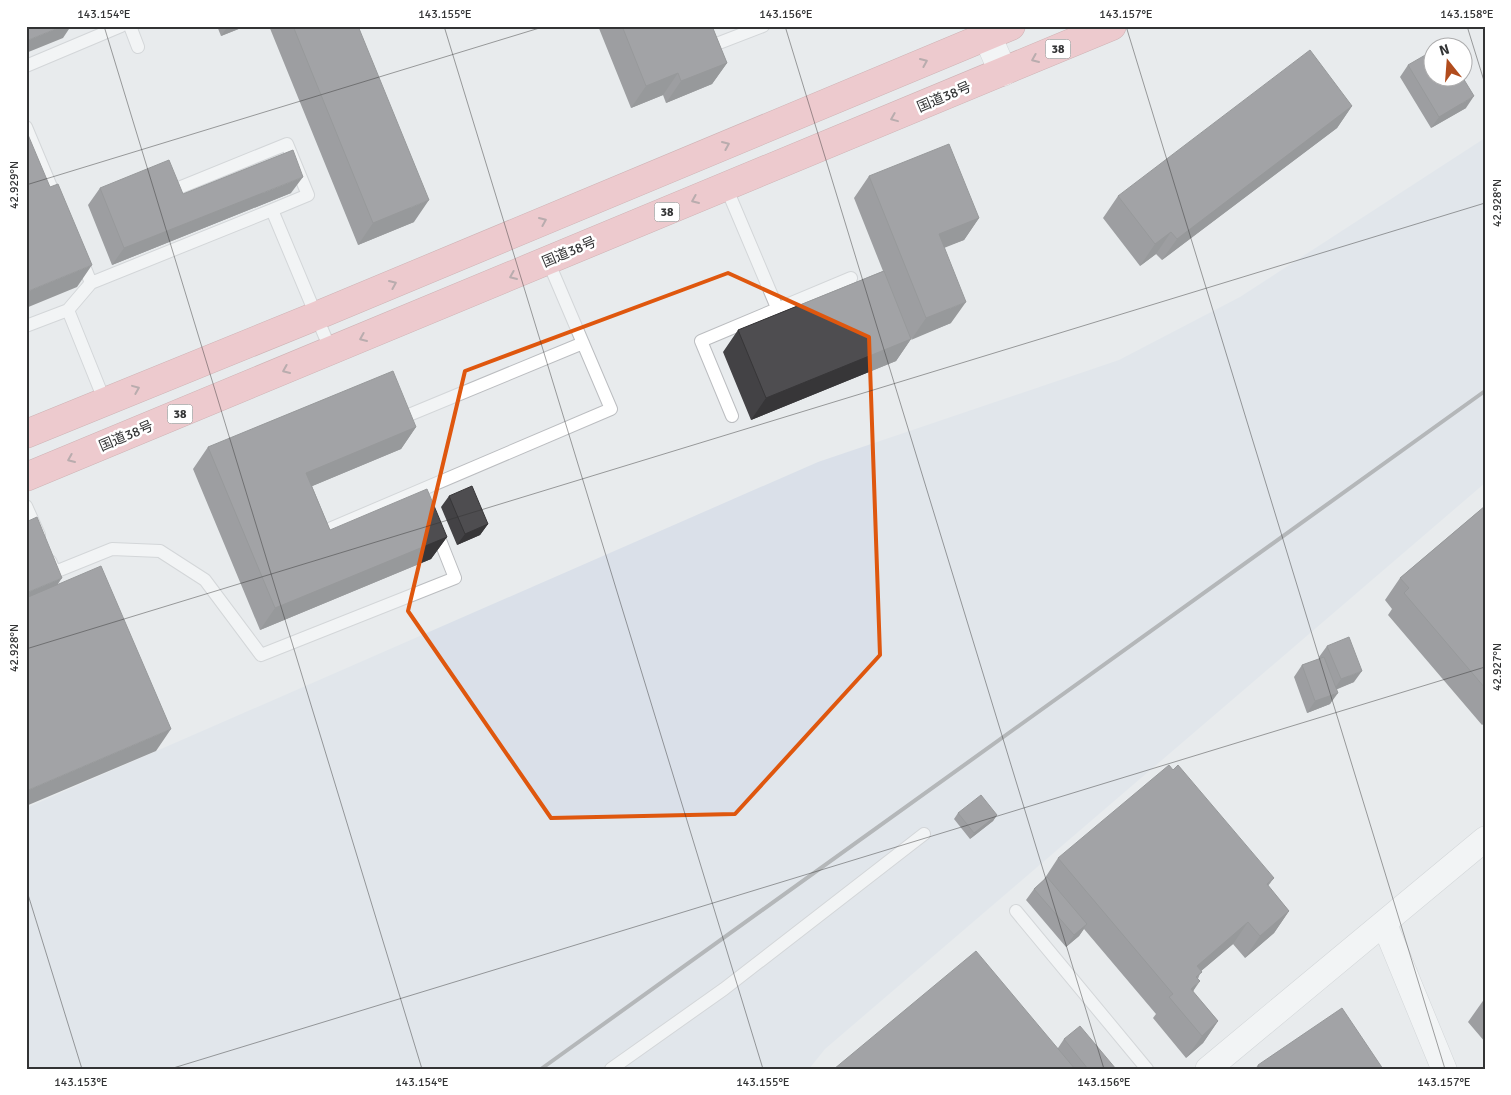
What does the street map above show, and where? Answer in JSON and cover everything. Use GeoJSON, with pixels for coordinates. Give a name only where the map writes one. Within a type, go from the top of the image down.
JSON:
{"type":"FeatureCollection","features":[{"type":"Feature","properties":{"kind":"highway","name":"国道38号"},"geometry":{"type":"LineString","coordinates":[[27,475],[331,351],[1112,26]]}},
{"type":"Feature","properties":{"kind":"highway"},"geometry":{"type":"LineString","coordinates":[[26,434],[316,316],[994,30]]}},
{"type":"Feature","properties":{"kind":"street"},"geometry":{"type":"LineString","coordinates":[[994,30],[1004,72]]}},
{"type":"Feature","properties":{"kind":"street"},"geometry":{"type":"LineString","coordinates":[[1208,1069],[1485,840]]}},
{"type":"Feature","properties":{"kind":"street"},"geometry":{"type":"LineString","coordinates":[[1384,924],[1444,1069]]}},
{"type":"Feature","properties":{"kind":"lane"},"geometry":{"type":"LineString","coordinates":[[26,66],[121,26]]}},
{"type":"Feature","properties":{"kind":"lane"},"geometry":{"type":"LineString","coordinates":[[130,26],[138,47]]}},
{"type":"Feature","properties":{"kind":"lane"},"geometry":{"type":"LineString","coordinates":[[698,26],[706,48],[762,26]]}},
{"type":"Feature","properties":{"kind":"lane"},"geometry":{"type":"LineString","coordinates":[[26,127],[61,210]]}},
{"type":"Feature","properties":{"kind":"lane"},"geometry":{"type":"LineString","coordinates":[[26,326],[68,310],[91,283],[308,195],[287,144],[181,187]]}},
{"type":"Feature","properties":{"kind":"lane"},"geometry":{"type":"LineString","coordinates":[[726,187],[778,310]]}},
{"type":"Feature","properties":{"kind":"lane"},"geometry":{"type":"LineString","coordinates":[[272,210],[331,351]]}},
{"type":"Feature","properties":{"kind":"lane"},"geometry":{"type":"LineString","coordinates":[[76,246],[91,283]]}},
{"type":"Feature","properties":{"kind":"lane"},"geometry":{"type":"LineString","coordinates":[[327,530],[422,495],[610,409],[548,261]]}},
{"type":"Feature","properties":{"kind":"lane"},"geometry":{"type":"LineString","coordinates":[[732,416],[701,341],[851,278]]}},
{"type":"Feature","properties":{"kind":"lane"},"geometry":{"type":"LineString","coordinates":[[68,310],[105,402]]}},
{"type":"Feature","properties":{"kind":"lane"},"geometry":{"type":"LineString","coordinates":[[404,417],[583,343]]}},
{"type":"Feature","properties":{"kind":"lane"},"geometry":{"type":"LineString","coordinates":[[26,506],[55,572],[112,549],[160,551],[204,580],[261,655],[455,578],[430,517]]}},
{"type":"Feature","properties":{"kind":"lane"},"geometry":{"type":"LineString","coordinates":[[611,1069],[724,989],[924,834]]}},
{"type":"Feature","properties":{"kind":"lane"},"geometry":{"type":"LineString","coordinates":[[1016,911],[1147,1069]]}},
{"type":"Feature","properties":{"kind":"highlighted area"},"geometry":{"type":"Polygon","coordinates":[[[728,273],[869,337],[880,655],[735,814],[551,818],[408,611],[465,371],[728,273]]]}},
{"type":"Feature","properties":{"kind":"shaded area"},"geometry":{"type":"Polygon","coordinates":[[[1485,138],[1485,483],[825,1049],[809,1069],[26,1069],[26,808],[818,462],[1119,360],[1240,297],[1485,138]]]}},
{"type":"Feature","properties":{"kind":"building"},"geometry":{"type":"Polygon","coordinates":[[[26,26],[63,26],[26,41],[26,26]]]}},
{"type":"Feature","properties":{"kind":"building"},"geometry":{"type":"Polygon","coordinates":[[[293,26],[358,26],[429,200],[373,223],[293,26]]]}},
{"type":"Feature","properties":{"kind":"building"},"geometry":{"type":"Polygon","coordinates":[[[622,26],[712,26],[727,63],[681,81],[678,73],[646,86],[622,26]]]}},
{"type":"Feature","properties":{"kind":"building"},"geometry":{"type":"Polygon","coordinates":[[[1310,50],[1352,106],[1177,239],[1171,232],[1155,244],[1118,196],[1310,50]]]}},
{"type":"Feature","properties":{"kind":"building"},"geometry":{"type":"Polygon","coordinates":[[[1424,56],[1424,88],[1469,88],[1474,96],[1439,117],[1408,65],[1424,56]]]}},
{"type":"Feature","properties":{"kind":"building"},"geometry":{"type":"Polygon","coordinates":[[[26,130],[50,187],[58,184],[92,265],[26,292],[26,130]]]}},
{"type":"Feature","properties":{"kind":"building"},"geometry":{"type":"Polygon","coordinates":[[[949,144],[979,218],[939,234],[966,302],[926,318],[869,176],[949,144]]]}},
{"type":"Feature","properties":{"kind":"building"},"geometry":{"type":"Polygon","coordinates":[[[293,150],[303,177],[124,248],[100,188],[169,160],[183,194],[293,150]]]}},
{"type":"Feature","properties":{"kind":"building"},"geometry":{"type":"Polygon","coordinates":[[[884,271],[911,339],[766,398],[738,330],[884,271]]]}},
{"type":"Feature","properties":{"kind":"building"},"geometry":{"type":"Polygon","coordinates":[[[393,371],[416,427],[306,473],[330,530],[427,489],[447,537],[275,608],[208,447],[393,371]]]}},
{"type":"Feature","properties":{"kind":"building"},"geometry":{"type":"Polygon","coordinates":[[[472,486],[488,524],[465,534],[449,496],[472,486]]]}},
{"type":"Feature","properties":{"kind":"building"},"geometry":{"type":"Polygon","coordinates":[[[1485,506],[1485,688],[1404,593],[1409,588],[1400,578],[1485,506]]]}},
{"type":"Feature","properties":{"kind":"building"},"geometry":{"type":"Polygon","coordinates":[[[37,517],[62,578],[26,593],[26,522],[37,517]]]}},
{"type":"Feature","properties":{"kind":"building"},"geometry":{"type":"Polygon","coordinates":[[[101,566],[171,729],[26,791],[26,598],[101,566]]]}},
{"type":"Feature","properties":{"kind":"building"},"geometry":{"type":"Polygon","coordinates":[[[1349,637],[1362,671],[1341,679],[1327,646],[1349,637]]]}},
{"type":"Feature","properties":{"kind":"building"},"geometry":{"type":"Polygon","coordinates":[[[1324,657],[1338,693],[1315,701],[1302,665],[1324,657]]]}},
{"type":"Feature","properties":{"kind":"building"},"geometry":{"type":"Polygon","coordinates":[[[1169,765],[1173,770],[1178,765],[1274,878],[1267,884],[1289,911],[1260,936],[1248,922],[1197,966],[1202,972],[1196,977],[1200,981],[1191,989],[1218,1021],[1202,1036],[1169,997],[1173,994],[1058,858],[1169,765]]]}},
{"type":"Feature","properties":{"kind":"building"},"geometry":{"type":"Polygon","coordinates":[[[981,795],[997,815],[974,833],[958,813],[981,795]]]}},
{"type":"Feature","properties":{"kind":"building"},"geometry":{"type":"Polygon","coordinates":[[[1047,877],[1087,924],[1074,935],[1034,889],[1047,877]]]}},
{"type":"Feature","properties":{"kind":"building"},"geometry":{"type":"Polygon","coordinates":[[[976,951],[1075,1069],[834,1069],[976,951]]]}},
{"type":"Feature","properties":{"kind":"building"},"geometry":{"type":"Polygon","coordinates":[[[1342,1008],[1383,1069],[1260,1069],[1258,1065],[1342,1008]]]}},
{"type":"Feature","properties":{"kind":"building"},"geometry":{"type":"Polygon","coordinates":[[[1080,1026],[1116,1069],[1088,1069],[1064,1039],[1080,1026]]]}},
{"type":"Feature","properties":{"kind":"railway"},"geometry":{"type":"LineString","coordinates":[[541,1069],[1485,391]]}}]}
